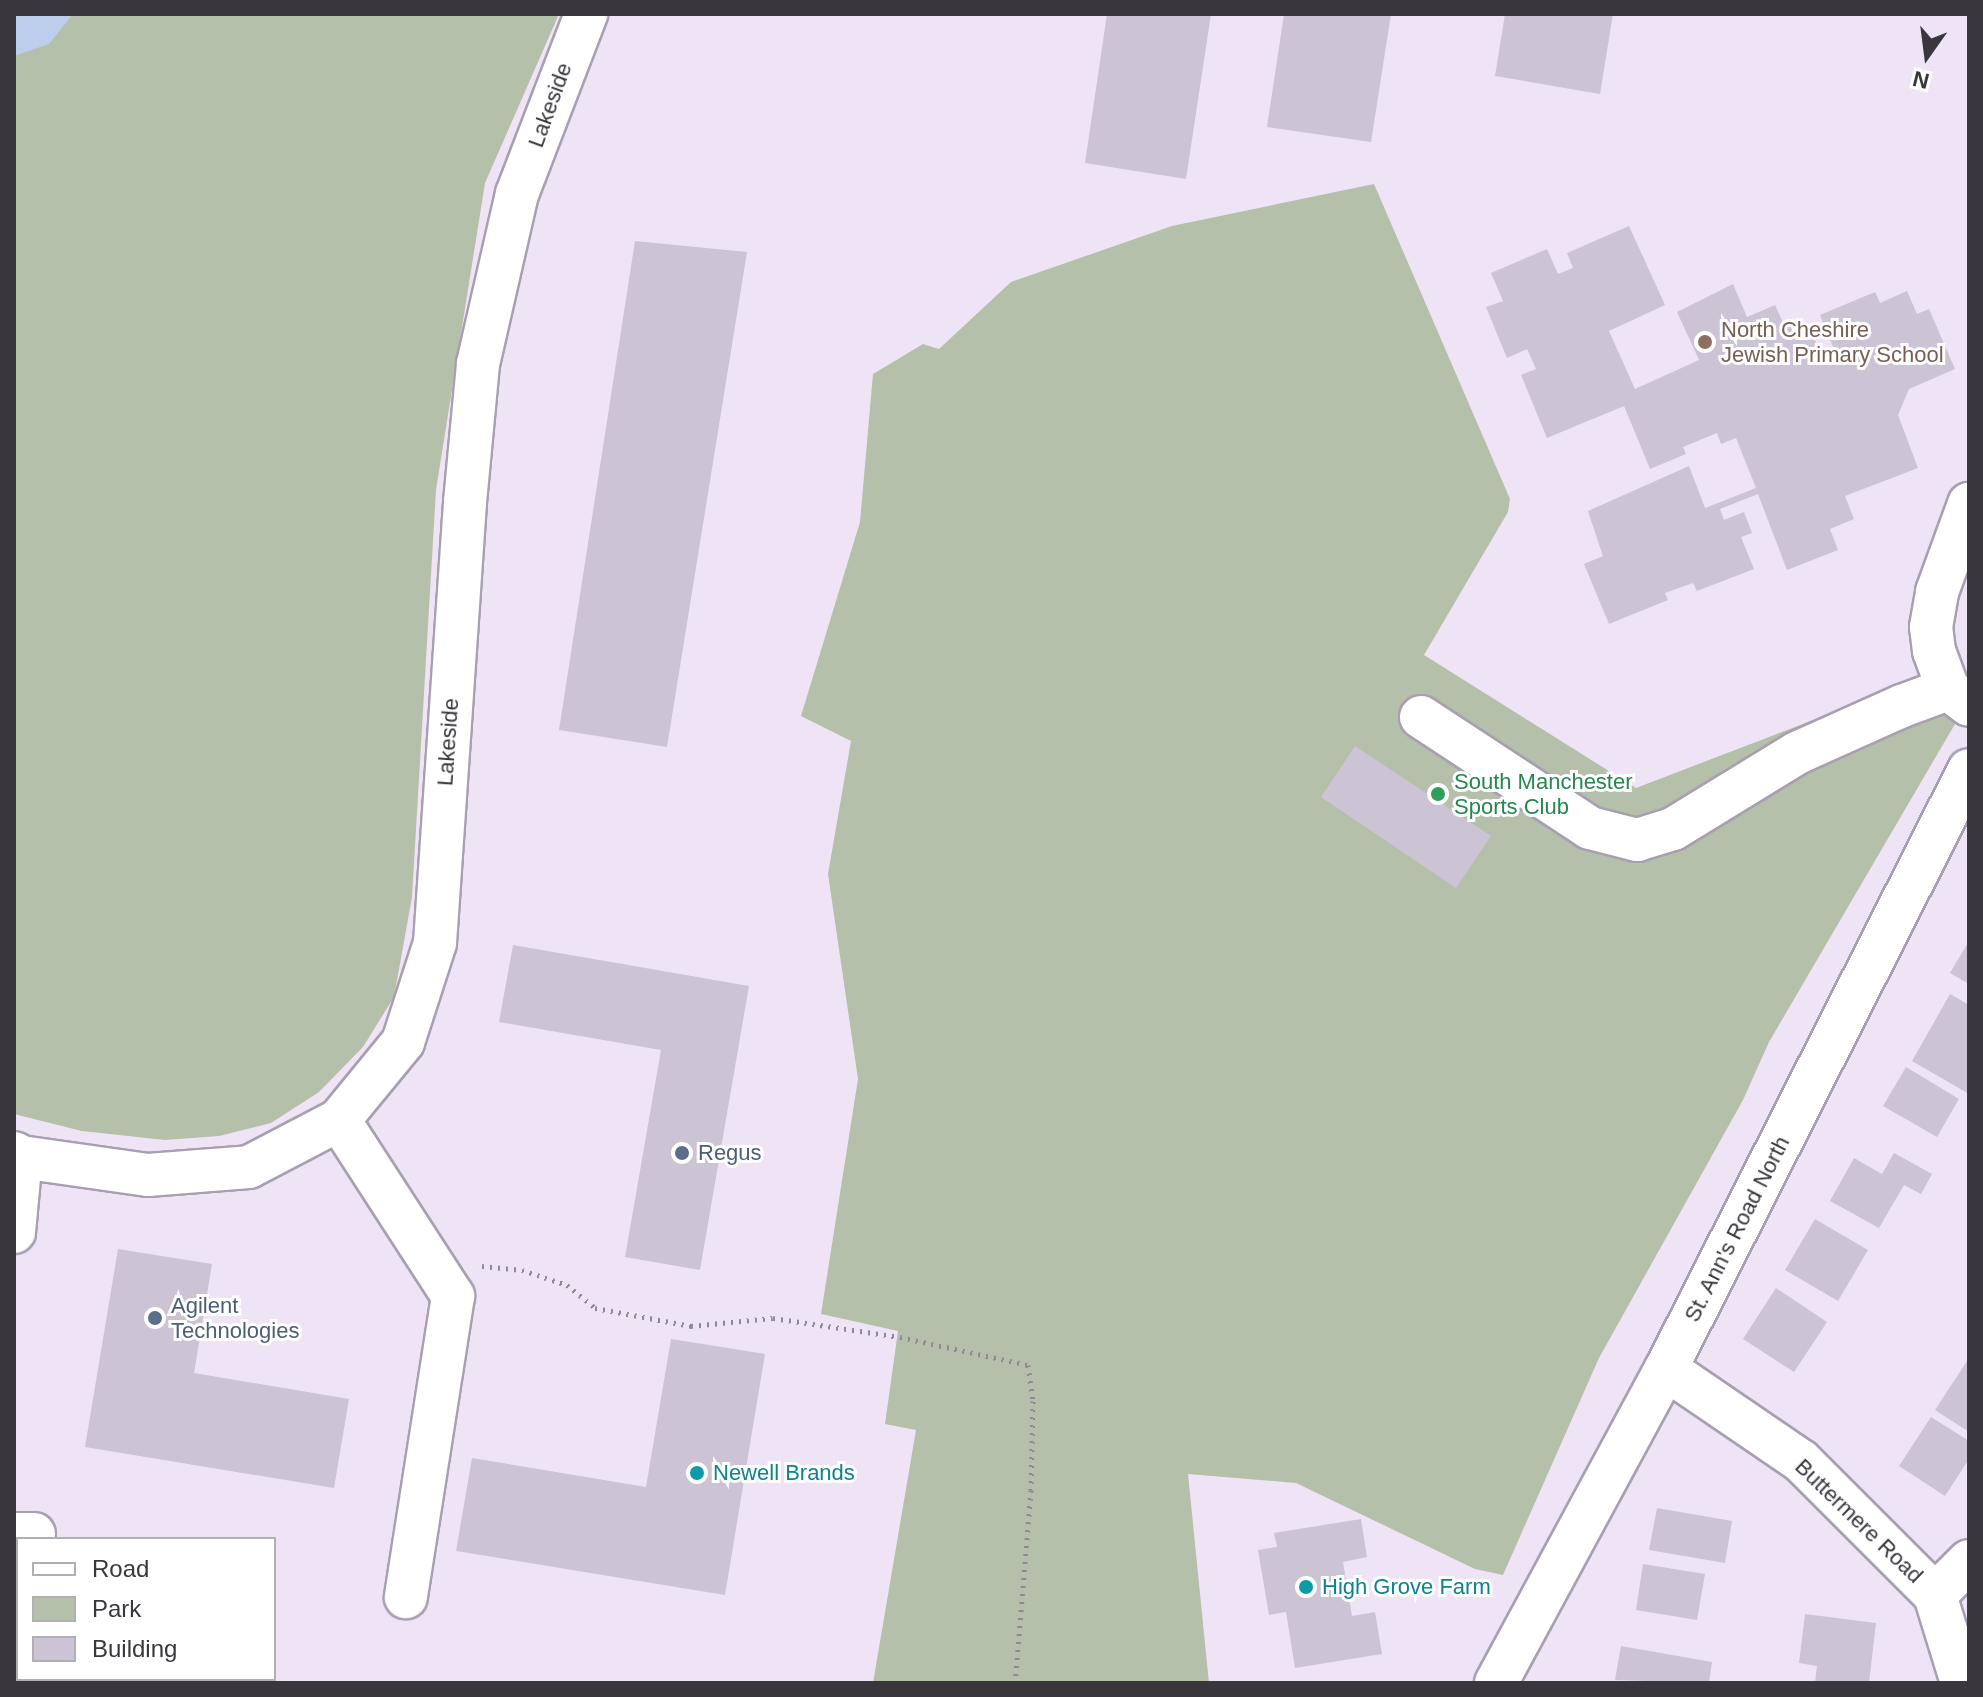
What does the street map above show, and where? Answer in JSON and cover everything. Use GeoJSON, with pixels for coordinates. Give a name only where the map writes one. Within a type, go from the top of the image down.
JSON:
{"type":"FeatureCollection","features":[{"type":"Feature","properties":{"kind":"street","name":"Lakeside"},"geometry":{"type":"LineString","coordinates":[[18,1155],[148,1175],[249,1167],[339,1120],[403,1042],[435,943],[464,517],[478,364],[517,194],[586,14]]}},
{"type":"Feature","properties":{"kind":"street"},"geometry":{"type":"LineString","coordinates":[[1421,717],[1590,828],[1637,840],[1673,829],[1797,753],[1958,697],[1934,651],[1931,627],[1937,592],[1969,504]]}},
{"type":"Feature","properties":{"kind":"street","name":"St. Ann's Road North"},"geometry":{"type":"LineString","coordinates":[[1496,1683],[1666,1369],[1964,789]]}},
{"type":"Feature","properties":{"kind":"street"},"geometry":{"type":"LineString","coordinates":[[339,1120],[453,1296],[406,1597]]}},
{"type":"Feature","properties":{"kind":"street"},"geometry":{"type":"LineString","coordinates":[[14,1232],[18,1155]]}},
{"type":"Feature","properties":{"kind":"street","name":"Buttermere Road"},"geometry":{"type":"LineString","coordinates":[[1666,1369],[1801,1461],[1935,1595],[1962,1683]]}},
{"type":"Feature","properties":{"kind":"street"},"geometry":{"type":"LineString","coordinates":[[1935,1595],[1969,1561]]}},
{"type":"Feature","properties":{"kind":"path"},"geometry":{"type":"LineString","coordinates":[[453,1296],[478,1266],[522,1270],[567,1285],[595,1308],[691,1326],[773,1318],[900,1337],[1028,1365],[1033,1401],[1031,1490],[1015,1683]]}},
{"type":"Feature","properties":{"kind":"green space"},"geometry":{"type":"Polygon","coordinates":[[[14,14],[559,14],[485,183],[436,490],[412,897],[394,997],[363,1047],[319,1092],[271,1123],[219,1136],[165,1140],[82,1131],[14,1114],[14,14]]]}},
{"type":"Feature","properties":{"kind":"green space","name":"South Manchester Sports Club"},"geometry":{"type":"Polygon","coordinates":[[[1374,184],[1510,499],[1508,512],[1424,655],[1636,788],[1910,683],[1955,724],[1769,1042],[1743,1100],[1599,1358],[1503,1575],[1475,1569],[1296,1483],[1188,1474],[1209,1683],[873,1683],[916,1430],[885,1424],[898,1331],[821,1314],[858,1079],[828,874],[851,741],[801,716],[860,522],[873,374],[923,344],[939,349],[1011,282],[1172,226],[1374,184]]]}},
{"type":"Feature","properties":{"kind":"water"},"geometry":{"type":"Polygon","coordinates":[[[14,14],[73,14],[49,44],[14,56],[14,14]]]}},
{"type":"Feature","properties":{"kind":"building"},"geometry":{"type":"Polygon","coordinates":[[[1107,14],[1211,14],[1186,179],[1085,163],[1107,14]]]}},
{"type":"Feature","properties":{"kind":"building"},"geometry":{"type":"Polygon","coordinates":[[[1284,14],[1391,14],[1371,142],[1267,127],[1284,14]]]}},
{"type":"Feature","properties":{"kind":"building"},"geometry":{"type":"Polygon","coordinates":[[[1505,14],[1613,14],[1600,94],[1495,76],[1505,14]]]}},
{"type":"Feature","properties":{"kind":"building"},"geometry":{"type":"Polygon","coordinates":[[[1629,226],[1665,305],[1609,331],[1635,389],[1699,360],[1677,312],[1733,284],[1747,317],[1775,305],[1785,327],[1796,322],[1803,338],[1812,334],[1820,351],[1827,348],[1830,356],[1836,354],[1820,315],[1875,292],[1880,303],[1907,291],[1917,314],[1929,309],[1955,369],[1909,389],[1898,415],[1918,468],[1845,496],[1854,519],[1830,529],[1838,550],[1787,570],[1758,494],[1720,509],[1724,520],[1744,512],[1752,533],[1741,537],[1754,569],[1697,591],[1693,583],[1665,593],[1668,600],[1609,624],[1584,564],[1603,556],[1588,511],[1689,466],[1705,508],[1756,488],[1736,438],[1721,444],[1717,433],[1683,447],[1686,454],[1650,469],[1624,406],[1547,438],[1521,375],[1536,369],[1527,349],[1507,358],[1486,307],[1503,301],[1491,273],[1547,249],[1558,274],[1573,268],[1567,253],[1629,226]]]}},
{"type":"Feature","properties":{"kind":"building"},"geometry":{"type":"Polygon","coordinates":[[[635,241],[747,252],[667,747],[559,730],[635,241]]]}},
{"type":"Feature","properties":{"kind":"building"},"geometry":{"type":"Polygon","coordinates":[[[1355,746],[1491,836],[1456,888],[1321,797],[1355,746]]]}},
{"type":"Feature","properties":{"kind":"building"},"geometry":{"type":"Polygon","coordinates":[[[1969,941],[1969,984],[1950,973],[1969,941]]]}},
{"type":"Feature","properties":{"kind":"building","name":"Regus"},"geometry":{"type":"Polygon","coordinates":[[[513,945],[749,986],[700,1270],[625,1257],[661,1050],[499,1022],[513,945]]]}},
{"type":"Feature","properties":{"kind":"building"},"geometry":{"type":"Polygon","coordinates":[[[1950,994],[1969,1005],[1969,1094],[1912,1061],[1950,994]]]}},
{"type":"Feature","properties":{"kind":"building"},"geometry":{"type":"Polygon","coordinates":[[[1906,1067],[1959,1099],[1937,1137],[1883,1106],[1906,1067]]]}},
{"type":"Feature","properties":{"kind":"building"},"geometry":{"type":"Polygon","coordinates":[[[1894,1153],[1932,1174],[1921,1194],[1904,1185],[1879,1228],[1830,1201],[1854,1158],[1882,1174],[1894,1153]]]}},
{"type":"Feature","properties":{"kind":"building"},"geometry":{"type":"Polygon","coordinates":[[[1815,1219],[1868,1250],[1838,1301],[1785,1270],[1815,1219]]]}},
{"type":"Feature","properties":{"kind":"building","name":"Agilent Technologies"},"geometry":{"type":"Polygon","coordinates":[[[118,1249],[212,1264],[194,1373],[349,1399],[334,1488],[85,1447],[118,1249]]]}},
{"type":"Feature","properties":{"kind":"building"},"geometry":{"type":"Polygon","coordinates":[[[1776,1288],[1827,1322],[1794,1372],[1743,1339],[1776,1288]]]}},
{"type":"Feature","properties":{"kind":"building","name":"Newell Brands"},"geometry":{"type":"Polygon","coordinates":[[[671,1339],[765,1354],[725,1595],[456,1551],[472,1458],[646,1487],[671,1339]]]}},
{"type":"Feature","properties":{"kind":"building"},"geometry":{"type":"Polygon","coordinates":[[[1969,1362],[1969,1432],[1935,1410],[1969,1362]]]}},
{"type":"Feature","properties":{"kind":"building"},"geometry":{"type":"Polygon","coordinates":[[[1931,1417],[1969,1441],[1969,1459],[1945,1496],[1899,1466],[1931,1417]]]}},
{"type":"Feature","properties":{"kind":"building"},"geometry":{"type":"Polygon","coordinates":[[[1657,1508],[1732,1521],[1725,1563],[1649,1550],[1657,1508]]]}},
{"type":"Feature","properties":{"kind":"building","name":"High Grove Farm"},"geometry":{"type":"Polygon","coordinates":[[[1361,1519],[1367,1557],[1343,1562],[1352,1616],[1375,1612],[1382,1654],[1295,1668],[1286,1612],[1269,1615],[1258,1550],[1277,1547],[1274,1533],[1361,1519]]]}},
{"type":"Feature","properties":{"kind":"building"},"geometry":{"type":"Polygon","coordinates":[[[1643,1564],[1705,1574],[1697,1620],[1636,1610],[1643,1564]]]}},
{"type":"Feature","properties":{"kind":"building"},"geometry":{"type":"Polygon","coordinates":[[[1805,1614],[1876,1623],[1869,1683],[1815,1683],[1817,1666],[1799,1663],[1805,1614]]]}},
{"type":"Feature","properties":{"kind":"building"},"geometry":{"type":"Polygon","coordinates":[[[1621,1646],[1712,1662],[1709,1683],[1615,1680],[1621,1646]]]}},
{"type":"Feature","properties":{"kind":"place","name":"North Cheshire Jewish Primary School"},"geometry":{"type":"Point","coordinates":[1705,342]}},
{"type":"Feature","properties":{"kind":"place","name":"South Manchester Sports Club"},"geometry":{"type":"Point","coordinates":[1438,794]}},
{"type":"Feature","properties":{"kind":"place","name":"Regus"},"geometry":{"type":"Point","coordinates":[682,1153]}},
{"type":"Feature","properties":{"kind":"place","name":"Agilent Technologies"},"geometry":{"type":"Point","coordinates":[155,1318]}},
{"type":"Feature","properties":{"kind":"place","name":"Newell Brands"},"geometry":{"type":"Point","coordinates":[697,1473]}},
{"type":"Feature","properties":{"kind":"place","name":"High Grove Farm"},"geometry":{"type":"Point","coordinates":[1306,1587]}}]}
